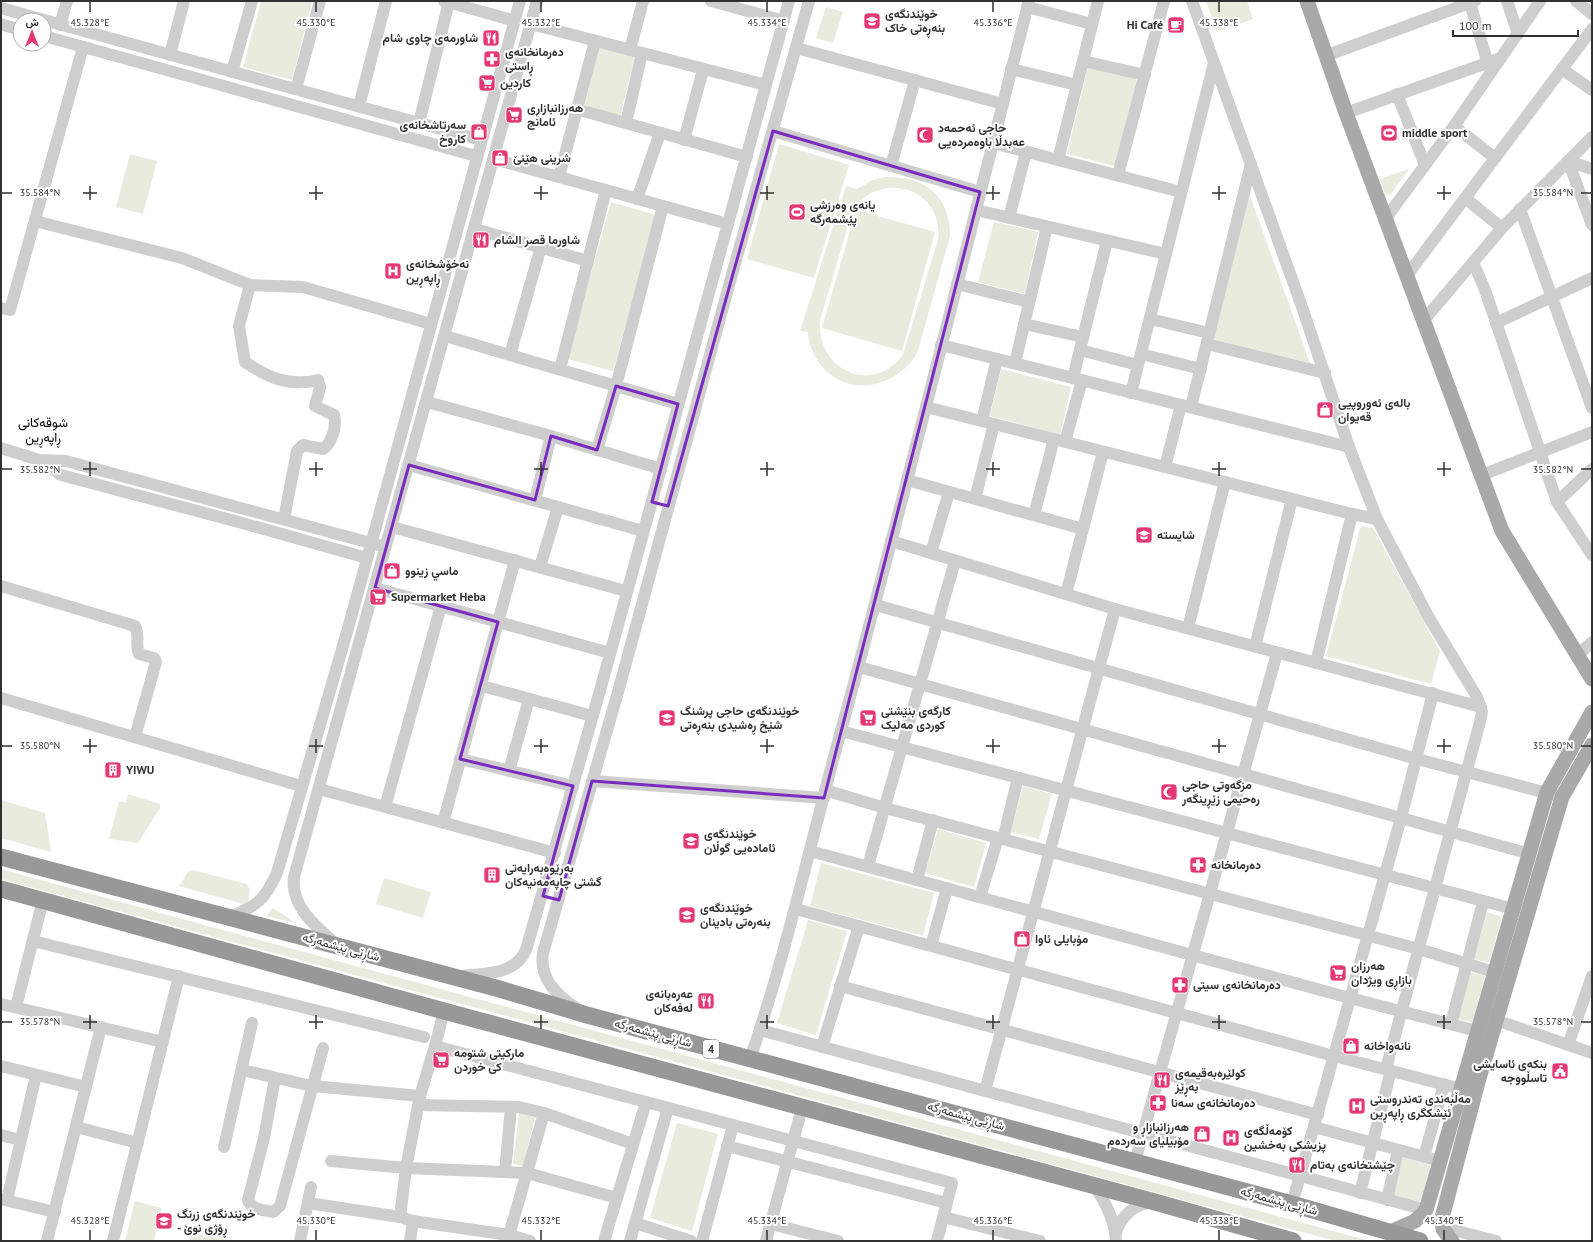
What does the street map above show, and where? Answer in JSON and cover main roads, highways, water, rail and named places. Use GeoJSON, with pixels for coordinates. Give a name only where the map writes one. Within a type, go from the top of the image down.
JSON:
{"type":"FeatureCollection","features":[{"type":"Feature","properties":{"kind":"highway","name":"شاڕێی پێشمەرگە"},"geometry":{"type":"LineString","coordinates":[[1,857],[453,977],[587,1015],[1292,1204],[1420,1241]]}},
{"type":"Feature","properties":{"kind":"highway"},"geometry":{"type":"LineString","coordinates":[[1,889],[444,1011],[1155,1202],[1293,1241]]}},
{"type":"Feature","properties":{"kind":"main road"},"geometry":{"type":"LineString","coordinates":[[1306,1],[1346,113],[1408,274],[1502,531],[1578,655],[1590,671]]}},
{"type":"Feature","properties":{"kind":"main road"},"geometry":{"type":"LineString","coordinates":[[1390,1232],[1415,1221],[1426,1210],[1547,792],[1592,712]]}},
{"type":"Feature","properties":{"kind":"main road"},"geometry":{"type":"LineString","coordinates":[[1452,1241],[1442,1227],[1442,1218],[1478,1082],[1562,797],[1592,745]]}},
{"type":"Feature","properties":{"kind":"place","name":"خوێندنگەی بنەڕەتی خاک"},"geometry":{"type":"Point","coordinates":[872,21]}},
{"type":"Feature","properties":{"kind":"place","name":"Hi Café"},"geometry":{"type":"Point","coordinates":[1176,25]}},
{"type":"Feature","properties":{"kind":"place","name":"شاورمەی چاوی شام"},"geometry":{"type":"Point","coordinates":[491,38]}},
{"type":"Feature","properties":{"kind":"place","name":"دەرمانخانەی ڕاستی"},"geometry":{"type":"Point","coordinates":[492,59]}},
{"type":"Feature","properties":{"kind":"place","name":"كاردين"},"geometry":{"type":"Point","coordinates":[487,83]}},
{"type":"Feature","properties":{"kind":"place","name":"هەرزانبازاڕی ئامانج"},"geometry":{"type":"Point","coordinates":[514,115]}},
{"type":"Feature","properties":{"kind":"place","name":"سەرتاشخانەی کاروخ"},"geometry":{"type":"Point","coordinates":[479,132]}},
{"type":"Feature","properties":{"kind":"place","name":"middle sport"},"geometry":{"type":"Point","coordinates":[1389,133]}},
{"type":"Feature","properties":{"kind":"place","name":"حاجی ئەحمەد عەبدڵا باوەمردەیی"},"geometry":{"type":"Point","coordinates":[925,135]}},
{"type":"Feature","properties":{"kind":"place","name":"شرینی هێنێ"},"geometry":{"type":"Point","coordinates":[500,158]}},
{"type":"Feature","properties":{"kind":"place","name":"یانەی وەرزشی پێشمەرگە"},"geometry":{"type":"Point","coordinates":[797,212]}},
{"type":"Feature","properties":{"kind":"place","name":"شاورما قصر الشام"},"geometry":{"type":"Point","coordinates":[481,240]}},
{"type":"Feature","properties":{"kind":"place","name":"نەخۆشخانەی ڕاپەڕین"},"geometry":{"type":"Point","coordinates":[393,271]}},
{"type":"Feature","properties":{"kind":"place","name":"بالەی ئەوروپیی قەیوان"},"geometry":{"type":"Point","coordinates":[1325,410]}},
{"type":"Feature","properties":{"kind":"place","name":"شایستە"},"geometry":{"type":"Point","coordinates":[1144,535]}},
{"type":"Feature","properties":{"kind":"place","name":"ماسي زينوو"},"geometry":{"type":"Point","coordinates":[392,571]}},
{"type":"Feature","properties":{"kind":"place","name":"Supermarket Heba"},"geometry":{"type":"Point","coordinates":[378,597]}},
{"type":"Feature","properties":{"kind":"place","name":"خوێندنگەی حاجی پرشنگ شێخ ڕەشیدی بنەڕەتی"},"geometry":{"type":"Point","coordinates":[667,718]}},
{"type":"Feature","properties":{"kind":"place","name":"کارگەی بنێشتی کوردی مەلیک"},"geometry":{"type":"Point","coordinates":[868,718]}},
{"type":"Feature","properties":{"kind":"place","name":"YIWU"},"geometry":{"type":"Point","coordinates":[113,770]}},
{"type":"Feature","properties":{"kind":"place","name":"مزگەوتی حاجی رەحیمی زێڕینگەر"},"geometry":{"type":"Point","coordinates":[1169,792]}},
{"type":"Feature","properties":{"kind":"place","name":"خوێندنگەی ئامادەیی گوڵان"},"geometry":{"type":"Point","coordinates":[691,841]}},
{"type":"Feature","properties":{"kind":"place","name":"دەرمانخانە"},"geometry":{"type":"Point","coordinates":[1198,865]}},
{"type":"Feature","properties":{"kind":"place","name":"بەڕێوەبەرایەتی گشتی چاپەمەنیەکان"},"geometry":{"type":"Point","coordinates":[492,875]}},
{"type":"Feature","properties":{"kind":"place","name":"خوێندنگەی بنەرەتی بادینان"},"geometry":{"type":"Point","coordinates":[687,915]}},
{"type":"Feature","properties":{"kind":"place","name":"مۆبایلی ئاوا"},"geometry":{"type":"Point","coordinates":[1022,939]}},
{"type":"Feature","properties":{"kind":"place","name":"ھەرزان بازاڕی ویژدان"},"geometry":{"type":"Point","coordinates":[1338,973]}},
{"type":"Feature","properties":{"kind":"place","name":"دەرمانخانەی سیتی"},"geometry":{"type":"Point","coordinates":[1180,985]}},
{"type":"Feature","properties":{"kind":"place","name":"عەرەبانەی لەفەکان"},"geometry":{"type":"Point","coordinates":[706,1001]}},
{"type":"Feature","properties":{"kind":"place","name":"نانەواخانە"},"geometry":{"type":"Point","coordinates":[1351,1046]}},
{"type":"Feature","properties":{"kind":"place","name":"مارکیتی شتومه کی خوردن"},"geometry":{"type":"Point","coordinates":[441,1060]}},
{"type":"Feature","properties":{"kind":"place","name":"بنکەی ئاسایشی تاسڵووجە"},"geometry":{"type":"Point","coordinates":[1560,1071]}},
{"type":"Feature","properties":{"kind":"place","name":"کولێرەبەقیمەی بەڕێز"},"geometry":{"type":"Point","coordinates":[1162,1080]}},
{"type":"Feature","properties":{"kind":"place","name":"دەرمانخانەی سەنا"},"geometry":{"type":"Point","coordinates":[1158,1103]}},
{"type":"Feature","properties":{"kind":"place","name":"مەڵبەندی تەندروستی ئێشکگری ڕاپەڕین"},"geometry":{"type":"Point","coordinates":[1357,1106]}},
{"type":"Feature","properties":{"kind":"place","name":"هەرزانبازاڕ و مۆبیلیای سەردەم"},"geometry":{"type":"Point","coordinates":[1202,1134]}},
{"type":"Feature","properties":{"kind":"place","name":"کۆمەڵگەی پزیشکی بەخشین"},"geometry":{"type":"Point","coordinates":[1231,1138]}},
{"type":"Feature","properties":{"kind":"place","name":"چێشتخانەی بەتام"},"geometry":{"type":"Point","coordinates":[1297,1165]}},
{"type":"Feature","properties":{"kind":"place","name":"خوێندنگەی زرنگ - ڕۆژی نوێ"},"geometry":{"type":"Point","coordinates":[164,1221]}},
{"type":"Feature","properties":{"kind":"district","name":"شوقەکانی ڕاپەڕین"},"geometry":{"type":"Point","coordinates":[43,430]}}]}
